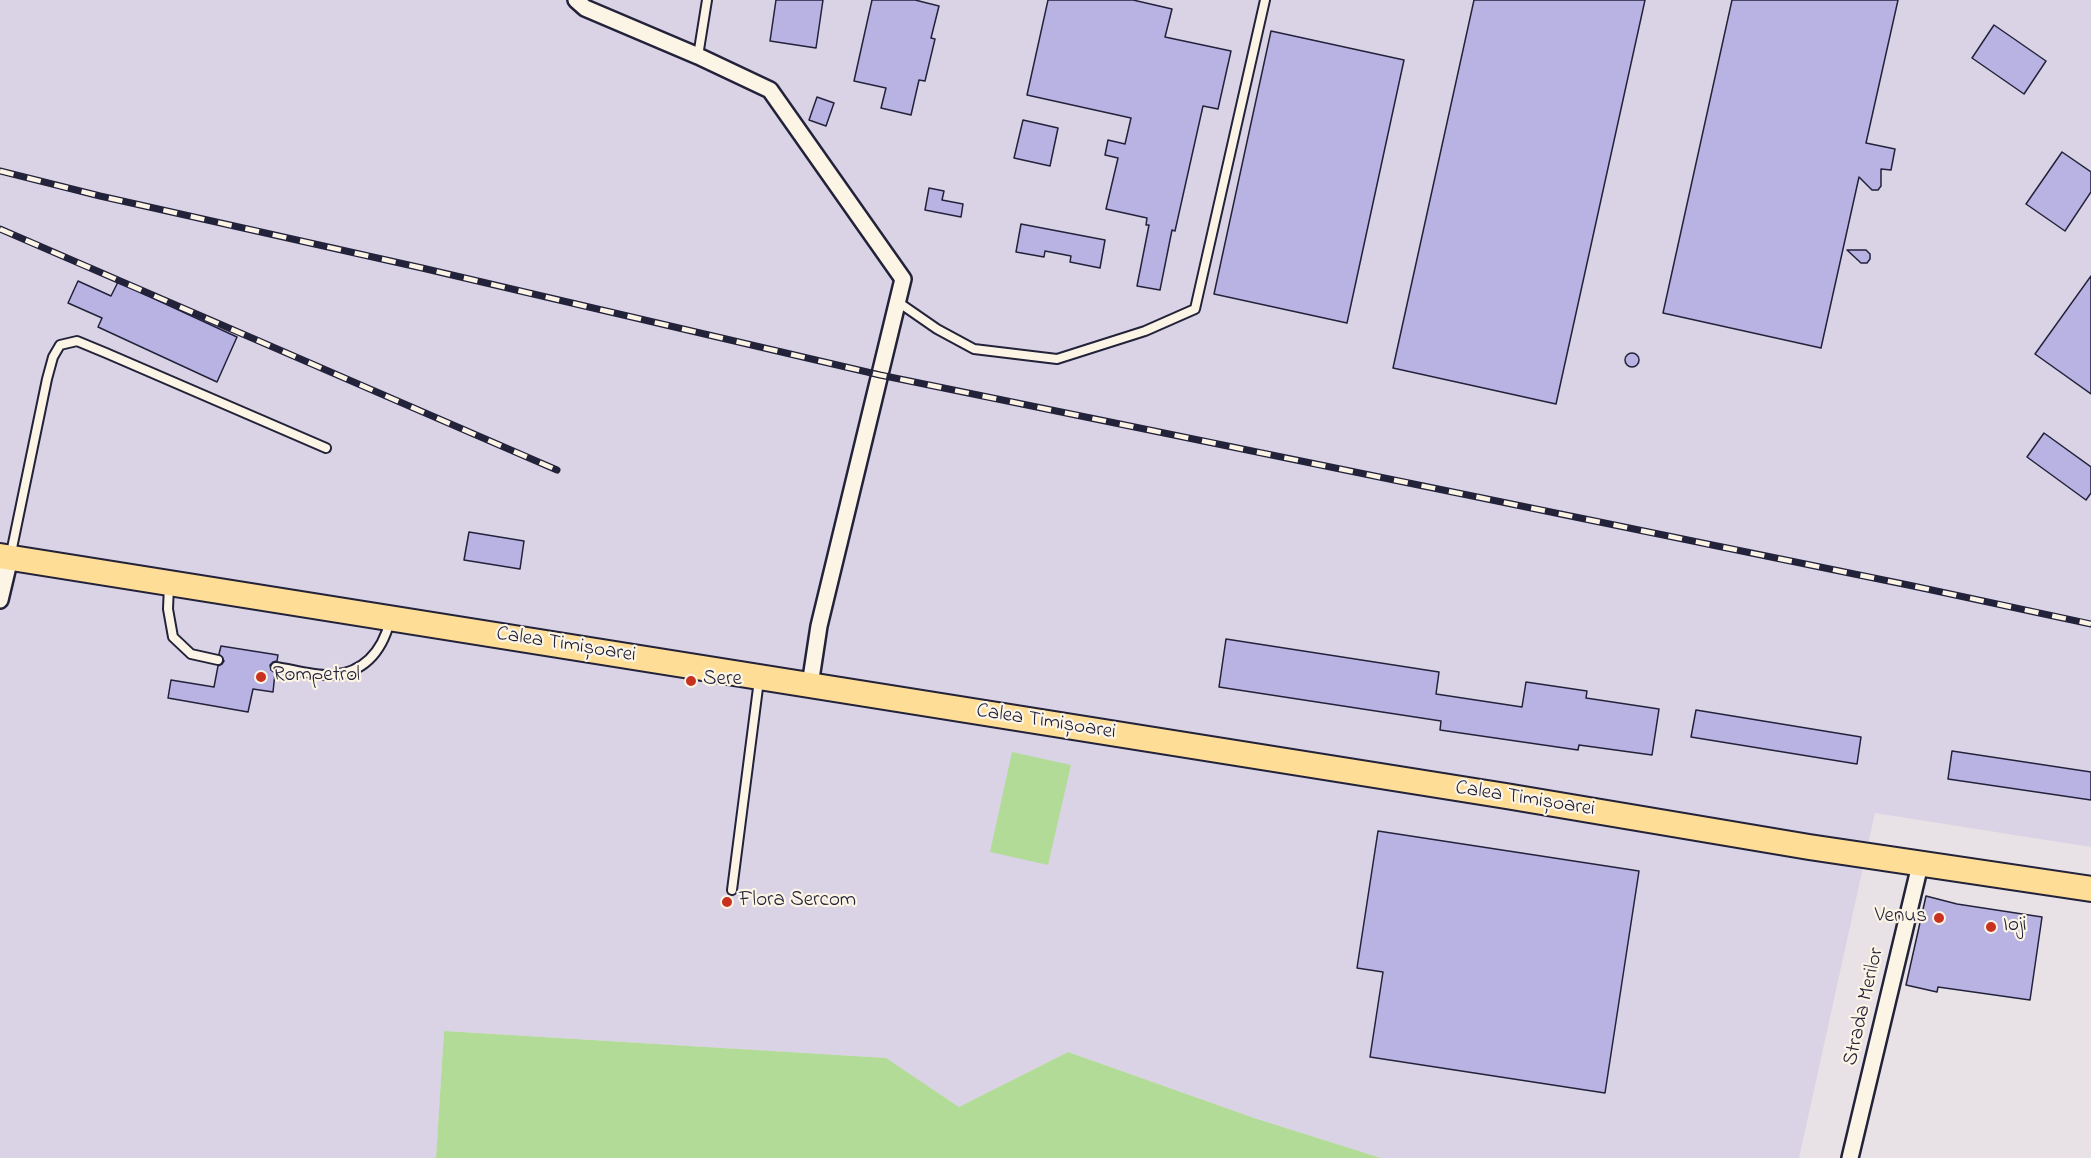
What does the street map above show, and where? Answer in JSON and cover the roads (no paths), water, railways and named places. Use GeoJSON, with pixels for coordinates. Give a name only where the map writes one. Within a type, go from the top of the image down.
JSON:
{"type":"FeatureCollection","features":[{"type":"Feature","properties":{"kind":"main road","name":"Calea Timișoarei"},"geometry":{"type":"LineString","coordinates":[[5,557],[1920,865],[2091,889]]}},
{"type":"Feature","properties":{"kind":"street"},"geometry":{"type":"LineString","coordinates":[[576,0],[585,8],[698,56],[770,90],[903,279],[819,626],[810,685]]}},
{"type":"Feature","properties":{"kind":"street"},"geometry":{"type":"LineString","coordinates":[[0,600],[5,557]]}},
{"type":"Feature","properties":{"kind":"street","name":"Strada Merilor"},"geometry":{"type":"LineString","coordinates":[[1850,1158],[1920,865]]}},
{"type":"Feature","properties":{"kind":"lane"},"geometry":{"type":"LineString","coordinates":[[698,56],[707,0]]}},
{"type":"Feature","properties":{"kind":"lane"},"geometry":{"type":"LineString","coordinates":[[898,302],[936,329],[974,349],[1057,359],[1145,330],[1195,309],[1265,0]]}},
{"type":"Feature","properties":{"kind":"lane"},"geometry":{"type":"LineString","coordinates":[[5,557],[47,379],[53,357],[60,345],[77,341],[326,448]]}},
{"type":"Feature","properties":{"kind":"lane"},"geometry":{"type":"LineString","coordinates":[[169,584],[168,609],[173,637],[191,654],[219,660]]}},
{"type":"Feature","properties":{"kind":"lane"},"geometry":{"type":"LineString","coordinates":[[276,667],[332,675],[363,667],[386,639],[391,619]]}},
{"type":"Feature","properties":{"kind":"lane"},"geometry":{"type":"LineString","coordinates":[[732,890],[759,677]]}},
{"type":"Feature","properties":{"kind":"railway"},"geometry":{"type":"LineString","coordinates":[[0,171],[880,375],[2091,624]]}},
{"type":"Feature","properties":{"kind":"railway"},"geometry":{"type":"LineString","coordinates":[[0,229],[557,470]]}},
{"type":"Feature","properties":{"kind":"place","name":"Rompetrol"},"geometry":{"type":"Point","coordinates":[261,677]}},
{"type":"Feature","properties":{"kind":"place","name":"Sere"},"geometry":{"type":"Point","coordinates":[691,681]}},
{"type":"Feature","properties":{"kind":"place","name":"Flora Sercom"},"geometry":{"type":"Point","coordinates":[727,902]}},
{"type":"Feature","properties":{"kind":"place","name":"Venus"},"geometry":{"type":"Point","coordinates":[1939,918]}},
{"type":"Feature","properties":{"kind":"place","name":"Ioji"},"geometry":{"type":"Point","coordinates":[1991,927]}}]}
